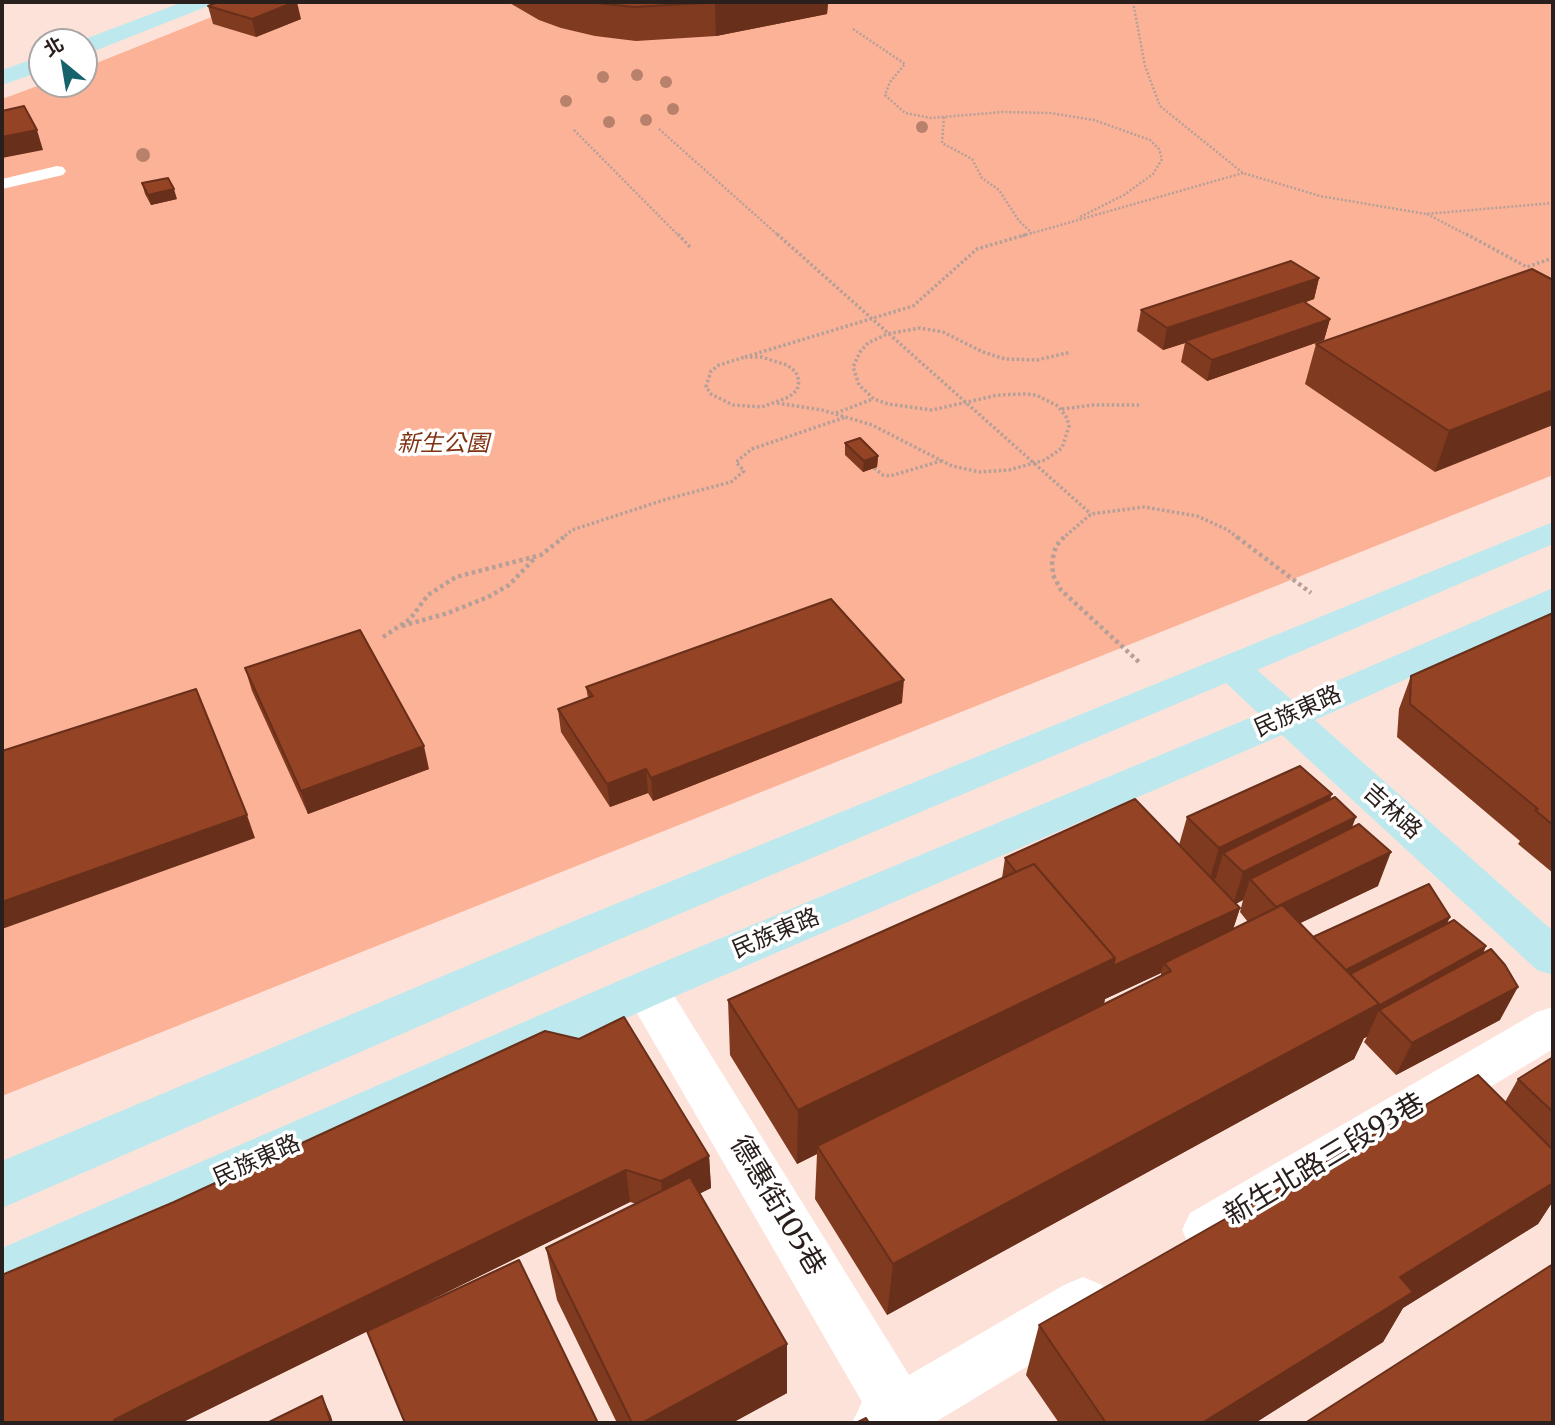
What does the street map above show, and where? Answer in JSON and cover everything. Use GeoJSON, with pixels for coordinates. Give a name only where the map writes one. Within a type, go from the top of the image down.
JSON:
{"type":"FeatureCollection","features":[{"type":"Feature","properties":{"kind":"street"},"geometry":{"type":"LineString","coordinates":[[98,42],[201,2]]}},
{"type":"Feature","properties":{"kind":"street"},"geometry":{"type":"LineString","coordinates":[[2,78],[28,68]]}},
{"type":"Feature","properties":{"kind":"street"},"geometry":{"type":"LineString","coordinates":[[2,1185],[610,925],[1553,532]]}},
{"type":"Feature","properties":{"kind":"street","name":"民族東路"},"geometry":{"type":"LineString","coordinates":[[2,1273],[646,989],[1288,717],[1553,599]]}},
{"type":"Feature","properties":{"kind":"street","name":"吉林路"},"geometry":{"type":"LineString","coordinates":[[1231,667],[1553,957]]}},
{"type":"Feature","properties":{"kind":"street","name":"德惠街105巷"},"geometry":{"type":"LineString","coordinates":[[646,989],[895,1419]]}},
{"type":"Feature","properties":{"kind":"street","name":"新生北路三段93巷"},"geometry":{"type":"LineString","coordinates":[[1174,1250],[1553,1026]]}},
{"type":"Feature","properties":{"kind":"street"},"geometry":{"type":"LineString","coordinates":[[895,1419],[1126,1278]]}},
{"type":"Feature","properties":{"kind":"lane"},"geometry":{"type":"LineString","coordinates":[[2,184],[57,171]]}},
{"type":"Feature","properties":{"kind":"path"},"geometry":{"type":"LineString","coordinates":[[1133,2],[1145,66],[1160,106],[1243,173],[1320,196],[1426,214],[1553,203]]}},
{"type":"Feature","properties":{"kind":"path"},"geometry":{"type":"LineString","coordinates":[[853,29],[905,64],[885,95],[892,104],[914,116],[944,117],[1002,112],[1072,116],[1127,131],[1150,140],[1159,149],[1162,159],[1160,166],[1140,184],[1063,224]]}},
{"type":"Feature","properties":{"kind":"path"},"geometry":{"type":"LineString","coordinates":[[944,117],[942,143],[972,159],[982,178],[999,190],[1019,221],[1032,233]]}},
{"type":"Feature","properties":{"kind":"path"},"geometry":{"type":"LineString","coordinates":[[659,129],[1091,514]]}},
{"type":"Feature","properties":{"kind":"path"},"geometry":{"type":"LineString","coordinates":[[573,130],[691,248]]}},
{"type":"Feature","properties":{"kind":"path"},"geometry":{"type":"LineString","coordinates":[[1071,352],[1019,361],[994,357],[930,328],[887,334],[869,343],[860,352],[853,367],[859,385],[874,399],[917,410],[932,410],[998,395],[1024,394],[1048,400],[1068,418],[1069,426],[1062,448],[1054,455],[1034,463],[980,472],[941,461],[872,425],[835,413],[777,403],[747,407],[720,401],[706,387],[711,371],[719,365],[913,306],[977,249],[1243,173]]}},
{"type":"Feature","properties":{"kind":"path"},"geometry":{"type":"LineString","coordinates":[[1426,214],[1527,267],[1553,258]]}},
{"type":"Feature","properties":{"kind":"path"},"geometry":{"type":"LineString","coordinates":[[745,357],[775,360],[796,372],[799,381],[797,390],[777,403]]}},
{"type":"Feature","properties":{"kind":"path"},"geometry":{"type":"LineString","coordinates":[[835,413],[874,399]]}},
{"type":"Feature","properties":{"kind":"path"},"geometry":{"type":"LineString","coordinates":[[1061,410],[1093,405],[1139,405]]}},
{"type":"Feature","properties":{"kind":"path"},"geometry":{"type":"LineString","coordinates":[[401,626],[428,596],[456,578],[536,557],[547,552],[572,530],[667,499],[731,482],[744,471],[736,462],[752,449],[847,417]]}},
{"type":"Feature","properties":{"kind":"path"},"geometry":{"type":"LineString","coordinates":[[874,468],[883,475],[890,476],[941,461]]}},
{"type":"Feature","properties":{"kind":"path"},"geometry":{"type":"LineString","coordinates":[[1140,663],[1062,590],[1053,575],[1052,561],[1056,546],[1069,530],[1091,514],[1143,507],[1197,516],[1228,530],[1312,594]]}},
{"type":"Feature","properties":{"kind":"path"},"geometry":{"type":"LineString","coordinates":[[383,637],[401,626],[448,613],[495,594],[519,576],[536,557]]}},
{"type":"Feature","properties":{"kind":"green space","name":"新生公園"},"geometry":{"type":"Polygon","coordinates":[[[249,2],[1553,2],[1553,475],[2,1096],[2,99],[28,89],[28,98],[98,98],[98,62],[249,2]]]}},
{"type":"Feature","properties":{"kind":"building"},"geometry":{"type":"Polygon","coordinates":[[[218,2],[295,2],[252,19],[208,6],[218,2]]]}},
{"type":"Feature","properties":{"kind":"building"},"geometry":{"type":"Polygon","coordinates":[[[587,2],[721,2],[634,7],[587,2]]]}},
{"type":"Feature","properties":{"kind":"building"},"geometry":{"type":"Polygon","coordinates":[[[24,106],[37,130],[2,137],[2,111],[24,106]]]}},
{"type":"Feature","properties":{"kind":"building"},"geometry":{"type":"Polygon","coordinates":[[[168,178],[174,189],[148,195],[142,183],[168,178]]]}},
{"type":"Feature","properties":{"kind":"building"},"geometry":{"type":"Polygon","coordinates":[[[1291,261],[1319,278],[1167,328],[1141,310],[1291,261]]]}},
{"type":"Feature","properties":{"kind":"building"},"geometry":{"type":"Polygon","coordinates":[[[1532,269],[1553,280],[1553,390],[1449,431],[1316,344],[1532,269]]]}},
{"type":"Feature","properties":{"kind":"building"},"geometry":{"type":"Polygon","coordinates":[[[1303,301],[1330,319],[1212,360],[1185,341],[1303,301]]]}},
{"type":"Feature","properties":{"kind":"building"},"geometry":{"type":"Polygon","coordinates":[[[860,438],[878,456],[864,461],[845,443],[860,438]]]}},
{"type":"Feature","properties":{"kind":"building"},"geometry":{"type":"Polygon","coordinates":[[[831,599],[904,680],[651,778],[646,769],[607,784],[558,709],[593,696],[586,687],[831,599]]]}},
{"type":"Feature","properties":{"kind":"building"},"geometry":{"type":"Polygon","coordinates":[[[1553,613],[1553,825],[1535,810],[1538,809],[1410,704],[1411,676],[1553,613]]]}},
{"type":"Feature","properties":{"kind":"building"},"geometry":{"type":"Polygon","coordinates":[[[360,630],[424,746],[301,791],[245,668],[360,630]]]}},
{"type":"Feature","properties":{"kind":"building"},"geometry":{"type":"Polygon","coordinates":[[[196,689],[247,815],[2,902],[2,751],[196,689]]]}},
{"type":"Feature","properties":{"kind":"building"},"geometry":{"type":"Polygon","coordinates":[[[1300,766],[1332,794],[1219,848],[1187,817],[1300,766]]]}},
{"type":"Feature","properties":{"kind":"building"},"geometry":{"type":"Polygon","coordinates":[[[1335,797],[1356,817],[1243,872],[1223,853],[1335,797]]]}},
{"type":"Feature","properties":{"kind":"building"},"geometry":{"type":"Polygon","coordinates":[[[1135,799],[1240,908],[1113,966],[1115,958],[1034,864],[1016,872],[1005,858],[1135,799]]]}},
{"type":"Feature","properties":{"kind":"building"},"geometry":{"type":"Polygon","coordinates":[[[1359,824],[1391,852],[1276,907],[1250,879],[1359,824]]]}},
{"type":"Feature","properties":{"kind":"building"},"geometry":{"type":"Polygon","coordinates":[[[1034,864],[1115,958],[798,1110],[728,1000],[1034,864]]]}},
{"type":"Feature","properties":{"kind":"building"},"geometry":{"type":"Polygon","coordinates":[[[1429,884],[1450,917],[1346,970],[1313,937],[1429,884]]]}},
{"type":"Feature","properties":{"kind":"building"},"geometry":{"type":"Polygon","coordinates":[[[1282,905],[1379,1004],[893,1264],[817,1146],[1171,971],[1164,963],[1282,905]]]}},
{"type":"Feature","properties":{"kind":"building"},"geometry":{"type":"Polygon","coordinates":[[[1454,920],[1486,946],[1378,1006],[1350,974],[1454,920]]]}},
{"type":"Feature","properties":{"kind":"building"},"geometry":{"type":"Polygon","coordinates":[[[1491,949],[1505,965],[1518,987],[1412,1043],[1379,1010],[1491,949]]]}},
{"type":"Feature","properties":{"kind":"building"},"geometry":{"type":"Polygon","coordinates":[[[624,1017],[709,1156],[661,1181],[626,1170],[167,1393],[114,1420],[115,1423],[2,1423],[2,1275],[174,1202],[545,1031],[579,1039],[624,1017]]]}},
{"type":"Feature","properties":{"kind":"building"},"geometry":{"type":"Polygon","coordinates":[[[1553,1057],[1553,1112],[1518,1079],[1553,1057]]]}},
{"type":"Feature","properties":{"kind":"building"},"geometry":{"type":"Polygon","coordinates":[[[1478,1075],[1553,1150],[1553,1183],[1400,1277],[1413,1292],[1202,1423],[1106,1423],[1039,1325],[1478,1075]]]}},
{"type":"Feature","properties":{"kind":"building"},"geometry":{"type":"Polygon","coordinates":[[[690,1177],[787,1344],[642,1423],[632,1423],[546,1248],[690,1177]]]}},
{"type":"Feature","properties":{"kind":"building"},"geometry":{"type":"Polygon","coordinates":[[[519,1260],[598,1423],[405,1423],[367,1331],[519,1260]]]}},
{"type":"Feature","properties":{"kind":"building"},"geometry":{"type":"Polygon","coordinates":[[[1553,1264],[1553,1423],[1305,1423],[1553,1264]]]}},
{"type":"Feature","properties":{"kind":"building"},"geometry":{"type":"Polygon","coordinates":[[[322,1396],[331,1423],[267,1423],[322,1396]]]}},
{"type":"Feature","properties":{"kind":"building"},"geometry":{"type":"Polygon","coordinates":[[[866,1418],[869,1423],[856,1423],[866,1418]]]}}]}
